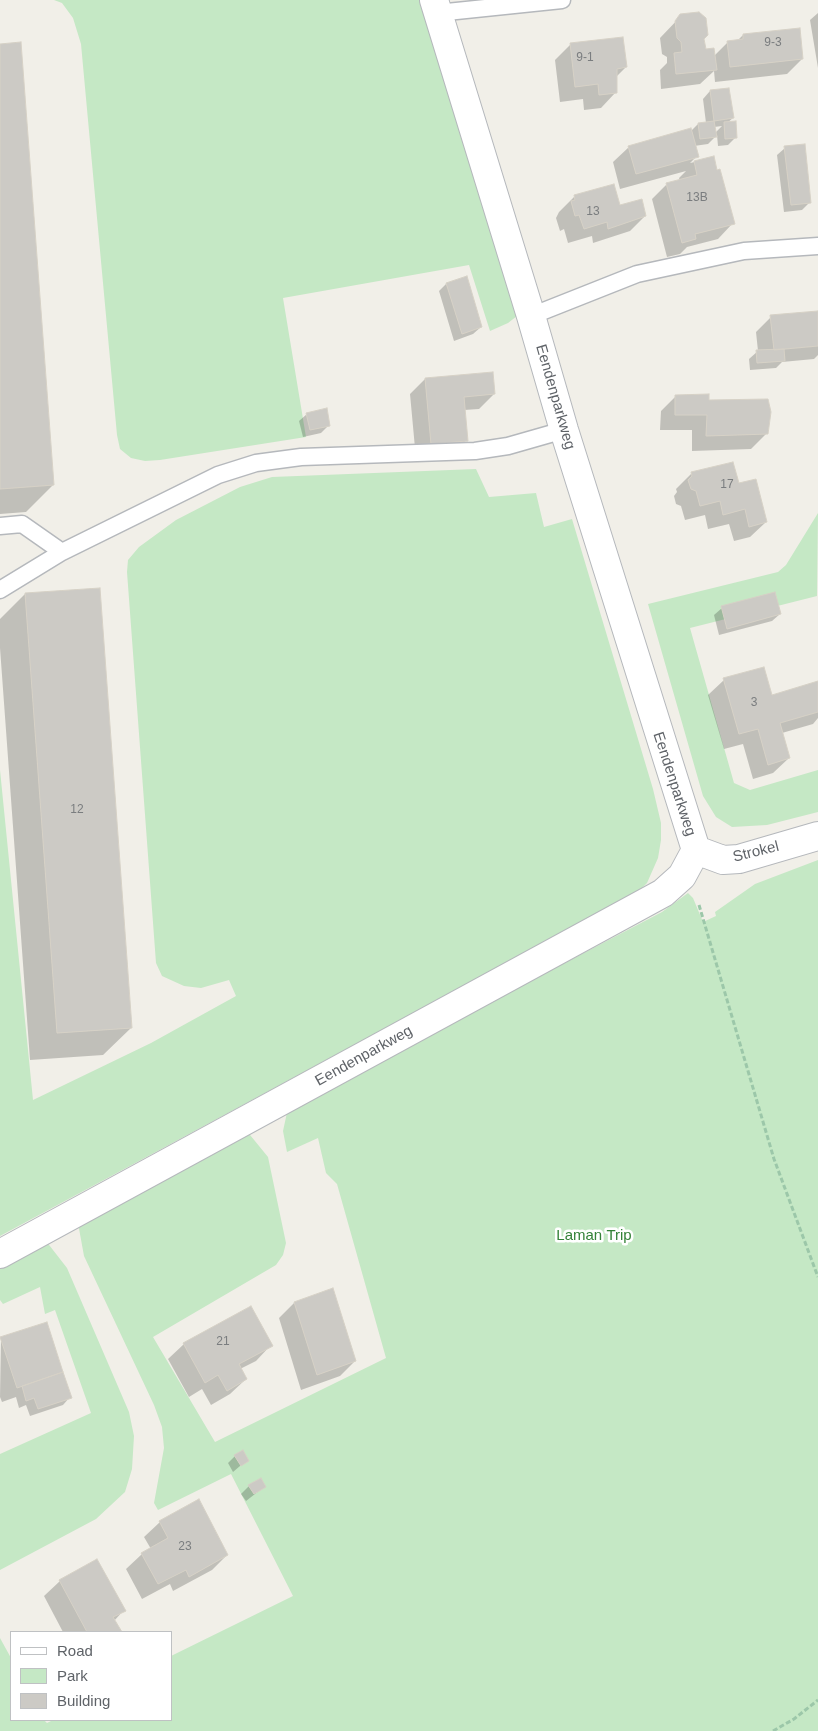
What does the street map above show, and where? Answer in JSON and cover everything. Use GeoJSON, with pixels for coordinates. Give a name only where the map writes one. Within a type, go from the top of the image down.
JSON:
{"type":"FeatureCollection","features":[{"type":"Feature","properties":{"kind":"street","name":"Eendenparkweg"},"geometry":{"type":"LineString","coordinates":[[0,1254],[664,893],[682,876],[696,850],[684,818],[564,430],[531,316],[435,6]]}},
{"type":"Feature","properties":{"kind":"street","name":"Strokel"},"geometry":{"type":"LineString","coordinates":[[696,850],[723,860],[739,859],[818,836]]}},
{"type":"Feature","properties":{"kind":"lane"},"geometry":{"type":"LineString","coordinates":[[435,6],[562,0]]}},
{"type":"Feature","properties":{"kind":"lane"},"geometry":{"type":"LineString","coordinates":[[531,316],[637,274],[744,251],[818,246]]}},
{"type":"Feature","properties":{"kind":"lane"},"geometry":{"type":"LineString","coordinates":[[0,590],[62,552],[218,475],[256,463],[301,457],[475,451],[508,446],[564,430]]}},
{"type":"Feature","properties":{"kind":"lane"},"geometry":{"type":"LineString","coordinates":[[0,526],[22,524],[62,552]]}},
{"type":"Feature","properties":{"kind":"path"},"geometry":{"type":"LineString","coordinates":[[699,903],[774,1159],[818,1277]]}},
{"type":"Feature","properties":{"kind":"path"},"geometry":{"type":"LineString","coordinates":[[773,1731],[794,1719],[818,1700]]}},
{"type":"Feature","properties":{"kind":"green space"},"geometry":{"type":"Polygon","coordinates":[[[54,0],[420,0],[517,316],[508,323],[490,331],[469,265],[283,298],[306,437],[160,460],[145,461],[131,458],[120,449],[117,435],[81,44],[73,18],[62,3],[54,0]]]}},
{"type":"Feature","properties":{"kind":"green space"},"geometry":{"type":"Polygon","coordinates":[[[476,469],[489,497],[536,493],[544,527],[572,519],[653,789],[661,823],[658,858],[647,883],[630,900],[493,970],[0,1236],[0,770],[33,1100],[151,1043],[236,996],[229,980],[201,988],[184,986],[162,976],[156,963],[127,572],[128,560],[139,547],[176,520],[240,487],[272,477],[476,469]]]}},
{"type":"Feature","properties":{"kind":"green space"},"geometry":{"type":"Polygon","coordinates":[[[818,513],[817,596],[690,628],[734,783],[750,790],[818,770],[818,812],[767,825],[732,827],[716,817],[703,796],[648,604],[778,572],[786,565],[818,513]]]}},
{"type":"Feature","properties":{"kind":"green space","name":"Laman Trip"},"geometry":{"type":"Polygon","coordinates":[[[818,860],[818,1731],[0,1731],[0,1638],[10,1656],[10,1721],[45,1721],[47,1723],[51,1721],[172,1721],[172,1656],[293,1596],[231,1474],[158,1510],[154,1503],[164,1448],[162,1427],[154,1405],[84,1256],[78,1223],[246,1130],[268,1157],[286,1243],[283,1255],[276,1265],[153,1337],[215,1442],[386,1358],[337,1184],[326,1173],[318,1138],[287,1152],[283,1131],[288,1108],[662,912],[688,893],[693,898],[703,922],[716,916],[715,912],[755,884],[818,860]]]}},
{"type":"Feature","properties":{"kind":"green space"},"geometry":{"type":"Polygon","coordinates":[[[46,1241],[67,1268],[129,1412],[134,1436],[132,1469],[125,1492],[96,1519],[0,1570],[0,1454],[91,1413],[55,1310],[45,1314],[40,1287],[3,1304],[0,1300],[0,1265],[46,1241]]]}},
{"type":"Feature","properties":{"kind":"building"},"geometry":{"type":"Polygon","coordinates":[[[699,12],[706,18],[708,35],[704,39],[706,49],[714,48],[717,70],[676,74],[674,53],[682,52],[681,42],[677,38],[675,21],[680,14],[699,12]]]}},
{"type":"Feature","properties":{"kind":"building"},"geometry":{"type":"Polygon","coordinates":[[[800,28],[803,59],[730,67],[727,41],[743,39],[743,34],[800,28]]]}},
{"type":"Feature","properties":{"kind":"building"},"geometry":{"type":"Polygon","coordinates":[[[623,37],[627,67],[617,69],[617,93],[599,95],[598,84],[575,87],[570,43],[623,37]]]}},
{"type":"Feature","properties":{"kind":"building"},"geometry":{"type":"Polygon","coordinates":[[[21,42],[54,485],[0,489],[0,44],[21,42]]]}},
{"type":"Feature","properties":{"kind":"building"},"geometry":{"type":"Polygon","coordinates":[[[729,88],[734,118],[714,121],[710,90],[729,88]]]}},
{"type":"Feature","properties":{"kind":"building"},"geometry":{"type":"Polygon","coordinates":[[[714,121],[717,137],[700,139],[698,123],[714,121]]]}},
{"type":"Feature","properties":{"kind":"building"},"geometry":{"type":"Polygon","coordinates":[[[736,121],[737,138],[725,139],[724,122],[736,121]]]}},
{"type":"Feature","properties":{"kind":"building"},"geometry":{"type":"Polygon","coordinates":[[[691,128],[699,157],[636,174],[628,146],[691,128]]]}},
{"type":"Feature","properties":{"kind":"building"},"geometry":{"type":"Polygon","coordinates":[[[805,144],[811,203],[791,205],[784,146],[805,144]]]}},
{"type":"Feature","properties":{"kind":"building"},"geometry":{"type":"Polygon","coordinates":[[[714,156],[717,170],[720,169],[735,224],[695,234],[696,239],[682,243],[666,183],[697,175],[694,161],[714,156]]]}},
{"type":"Feature","properties":{"kind":"building"},"geometry":{"type":"Polygon","coordinates":[[[614,184],[620,205],[642,199],[646,216],[608,229],[607,222],[584,229],[579,215],[575,216],[571,201],[575,200],[574,195],[614,184]]]}},
{"type":"Feature","properties":{"kind":"building"},"geometry":{"type":"Polygon","coordinates":[[[467,276],[482,327],[462,334],[446,283],[467,276]]]}},
{"type":"Feature","properties":{"kind":"building"},"geometry":{"type":"Polygon","coordinates":[[[818,311],[818,346],[774,350],[770,315],[818,311]]]}},
{"type":"Feature","properties":{"kind":"building"},"geometry":{"type":"Polygon","coordinates":[[[784,349],[785,361],[757,363],[756,350],[784,349]]]}},
{"type":"Feature","properties":{"kind":"building"},"geometry":{"type":"Polygon","coordinates":[[[493,372],[495,394],[464,397],[468,441],[431,444],[425,378],[493,372]]]}},
{"type":"Feature","properties":{"kind":"building"},"geometry":{"type":"Polygon","coordinates":[[[709,394],[709,400],[768,399],[771,412],[768,434],[706,436],[707,415],[675,415],[675,395],[709,394]]]}},
{"type":"Feature","properties":{"kind":"building"},"geometry":{"type":"Polygon","coordinates":[[[327,408],[330,426],[310,430],[306,413],[327,408]]]}},
{"type":"Feature","properties":{"kind":"building"},"geometry":{"type":"Polygon","coordinates":[[[733,462],[739,483],[756,479],[767,522],[749,527],[745,509],[723,515],[720,501],[700,506],[696,491],[691,489],[688,480],[692,476],[691,472],[733,462]]]}},
{"type":"Feature","properties":{"kind":"building"},"geometry":{"type":"Polygon","coordinates":[[[100,588],[132,1028],[57,1033],[25,593],[100,588]]]}},
{"type":"Feature","properties":{"kind":"building"},"geometry":{"type":"Polygon","coordinates":[[[775,592],[781,614],[727,629],[721,606],[775,592]]]}},
{"type":"Feature","properties":{"kind":"building"},"geometry":{"type":"Polygon","coordinates":[[[764,667],[772,695],[818,681],[818,712],[780,723],[790,758],[768,765],[758,729],[739,734],[723,678],[764,667]]]}},
{"type":"Feature","properties":{"kind":"building"},"geometry":{"type":"Polygon","coordinates":[[[333,1288],[356,1361],[317,1375],[294,1302],[333,1288]]]}},
{"type":"Feature","properties":{"kind":"building"},"geometry":{"type":"Polygon","coordinates":[[[251,1306],[273,1346],[239,1364],[247,1379],[227,1391],[218,1375],[205,1383],[183,1343],[251,1306]]]}},
{"type":"Feature","properties":{"kind":"building"},"geometry":{"type":"Polygon","coordinates":[[[47,1322],[63,1372],[17,1388],[0,1337],[47,1322]]]}},
{"type":"Feature","properties":{"kind":"building"},"geometry":{"type":"Polygon","coordinates":[[[63,1372],[72,1398],[38,1409],[34,1398],[26,1401],[22,1386],[63,1372]]]}},
{"type":"Feature","properties":{"kind":"building"},"geometry":{"type":"Polygon","coordinates":[[[243,1450],[249,1461],[241,1466],[234,1455],[243,1450]]]}},
{"type":"Feature","properties":{"kind":"building"},"geometry":{"type":"Polygon","coordinates":[[[261,1478],[266,1487],[254,1494],[248,1485],[261,1478]]]}},
{"type":"Feature","properties":{"kind":"building"},"geometry":{"type":"Polygon","coordinates":[[[199,1499],[228,1555],[189,1577],[186,1570],[158,1584],[141,1553],[168,1538],[159,1521],[199,1499]]]}},
{"type":"Feature","properties":{"kind":"building"},"geometry":{"type":"Polygon","coordinates":[[[97,1559],[126,1611],[113,1617],[121,1631],[86,1631],[59,1580],[97,1559]]]}}]}
